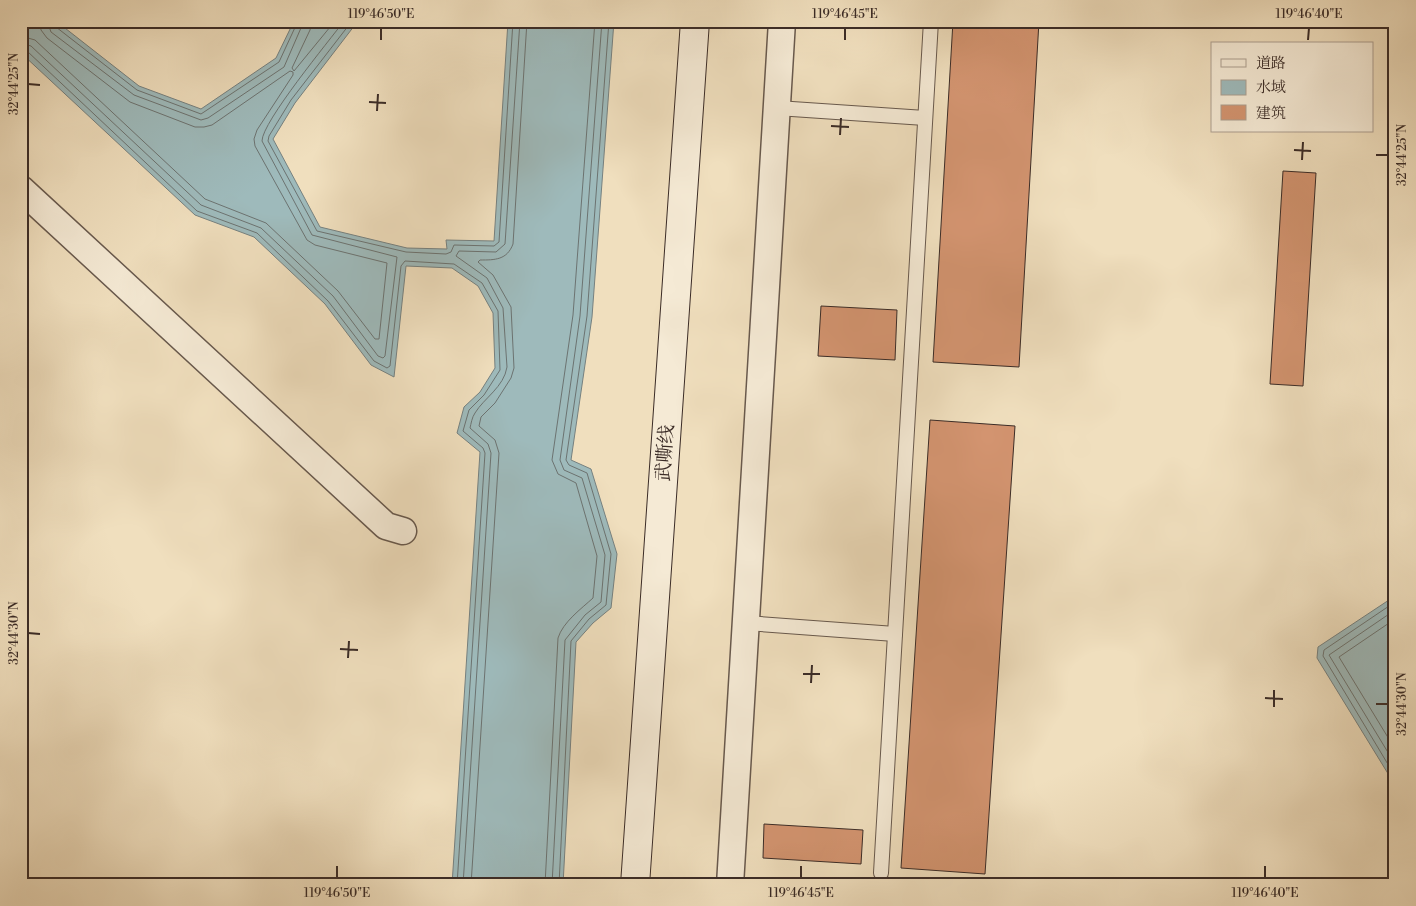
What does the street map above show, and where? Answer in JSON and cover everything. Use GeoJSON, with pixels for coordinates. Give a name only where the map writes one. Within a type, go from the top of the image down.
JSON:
{"type":"FeatureCollection","features":[{"type":"Feature","properties":{"kind":"main road","name":"武嘶线"},"geometry":{"type":"LineString","coordinates":[[635,885],[695,21]]}},
{"type":"Feature","properties":{"kind":"street"},"geometry":{"type":"LineString","coordinates":[[730,885],[782,21]]}},
{"type":"Feature","properties":{"kind":"street"},"geometry":{"type":"LineString","coordinates":[[21,189],[386,526],[403,531]]}},
{"type":"Feature","properties":{"kind":"lane"},"geometry":{"type":"LineString","coordinates":[[881,873],[931,21]]}},
{"type":"Feature","properties":{"kind":"lane"},"geometry":{"type":"LineString","coordinates":[[777,108],[925,118]]}},
{"type":"Feature","properties":{"kind":"lane"},"geometry":{"type":"LineString","coordinates":[[746,623],[895,634]]}},
{"type":"Feature","properties":{"kind":"water"},"geometry":{"type":"Polygon","coordinates":[[[21,21],[56,21],[139,86],[201,109],[276,58],[294,21],[358,21],[295,103],[273,139],[320,227],[407,248],[447,249],[446,240],[494,241],[508,21],[614,21],[592,317],[571,460],[591,469],[617,554],[611,608],[593,623],[576,642],[563,885],[452,885],[480,452],[457,433],[464,407],[480,392],[495,368],[493,313],[478,286],[452,268],[406,266],[394,377],[371,365],[325,304],[254,237],[195,215],[21,53],[21,21]]]}},
{"type":"Feature","properties":{"kind":"water"},"geometry":{"type":"Polygon","coordinates":[[[1395,596],[1395,785],[1317,658],[1318,647],[1395,596]]]}},
{"type":"Feature","properties":{"kind":"building"},"geometry":{"type":"Polygon","coordinates":[[[953,21],[1039,21],[1019,367],[933,362],[953,21]]]}},
{"type":"Feature","properties":{"kind":"building"},"geometry":{"type":"Polygon","coordinates":[[[1283,171],[1316,173],[1303,386],[1270,384],[1283,171]]]}},
{"type":"Feature","properties":{"kind":"building"},"geometry":{"type":"Polygon","coordinates":[[[821,306],[897,310],[895,360],[818,356],[821,306]]]}},
{"type":"Feature","properties":{"kind":"building"},"geometry":{"type":"Polygon","coordinates":[[[930,420],[1015,426],[985,874],[901,868],[930,420]]]}},
{"type":"Feature","properties":{"kind":"building"},"geometry":{"type":"Polygon","coordinates":[[[764,824],[863,830],[861,864],[763,858],[764,824]]]}}]}
